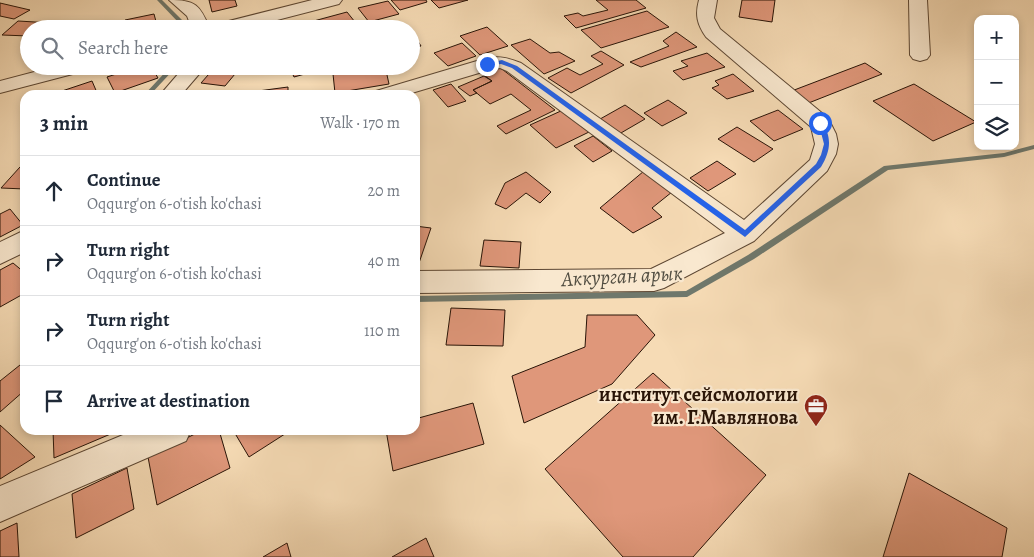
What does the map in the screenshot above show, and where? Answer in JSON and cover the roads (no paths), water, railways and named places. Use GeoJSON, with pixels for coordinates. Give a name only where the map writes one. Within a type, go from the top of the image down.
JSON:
{"type":"FeatureCollection","features":[{"type":"Feature","properties":{"kind":"street"},"geometry":{"type":"LineString","coordinates":[[178,0],[195,14],[197,20]]}},
{"type":"Feature","properties":{"kind":"street"},"geometry":{"type":"LineString","coordinates":[[254,20],[333,0]]}},
{"type":"Feature","properties":{"kind":"street"},"geometry":{"type":"LineString","coordinates":[[420,282],[654,280],[745,234],[819,165],[825,155],[827,144],[826,133],[820,123],[713,34],[704,18],[708,0]]}},
{"type":"Feature","properties":{"kind":"street"},"geometry":{"type":"LineString","coordinates":[[918,0],[920,55]]}},
{"type":"Feature","properties":{"kind":"street"},"geometry":{"type":"LineString","coordinates":[[400,90],[487,64],[502,62],[514,67],[745,234]]}},
{"type":"Feature","properties":{"kind":"street"},"geometry":{"type":"LineString","coordinates":[[0,87],[46,75]]}},
{"type":"Feature","properties":{"kind":"street"},"geometry":{"type":"LineString","coordinates":[[174,90],[188,75]]}},
{"type":"Feature","properties":{"kind":"street"},"geometry":{"type":"LineString","coordinates":[[0,254],[20,243]]}},
{"type":"Feature","properties":{"kind":"street"},"geometry":{"type":"LineString","coordinates":[[0,504],[162,435]]}},
{"type":"Feature","properties":{"kind":"waterway","name":"Аккурган арык"},"geometry":{"type":"LineString","coordinates":[[159,0],[179,20]]}},
{"type":"Feature","properties":{"kind":"waterway","name":"Аккурган арык"},"geometry":{"type":"LineString","coordinates":[[152,90],[166,75]]}},
{"type":"Feature","properties":{"kind":"waterway","name":"Аккурган арык"},"geometry":{"type":"LineString","coordinates":[[420,299],[687,294],[751,257],[886,168],[1004,155],[1034,147]]}},
{"type":"Feature","properties":{"kind":"place","name":"институт сейсмологии им. Г.Мавлянова"},"geometry":{"type":"Point","coordinates":[816,427]}}]}
